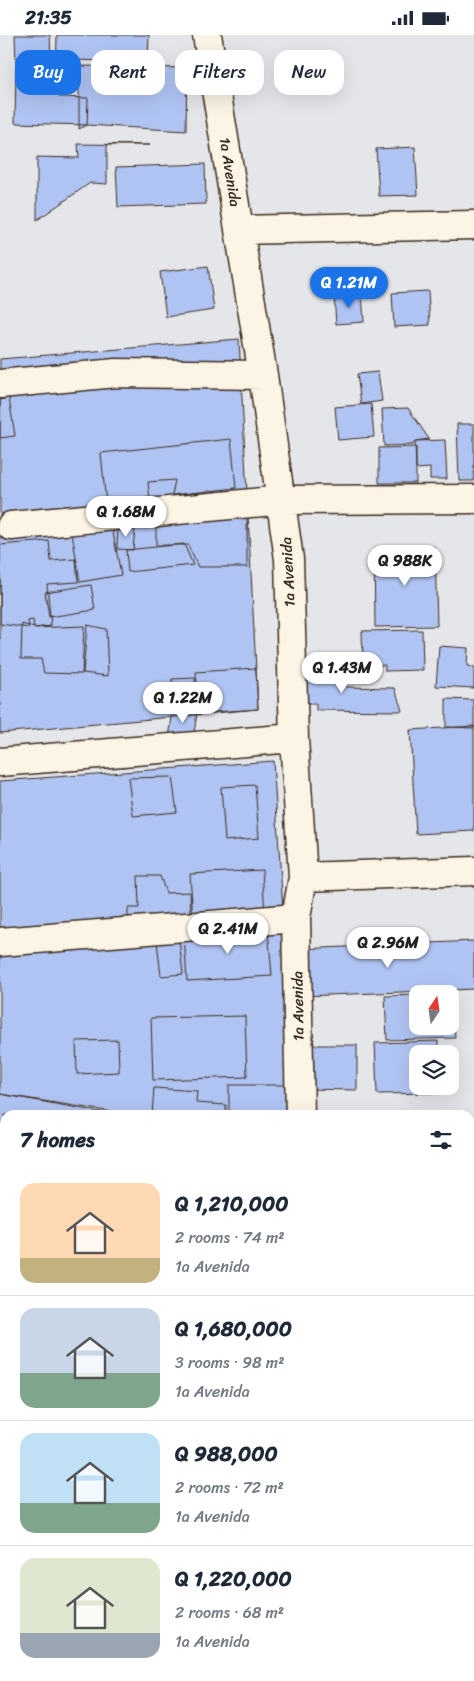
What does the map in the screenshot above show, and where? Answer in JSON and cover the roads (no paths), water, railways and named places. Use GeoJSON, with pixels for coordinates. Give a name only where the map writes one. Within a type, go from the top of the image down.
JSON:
{"type":"FeatureCollection","features":[{"type":"Feature","properties":{"kind":"street","name":"1a Avenida"},"geometry":{"type":"LineString","coordinates":[[207,35],[283,500],[289,559],[294,738],[303,877],[296,918],[300,1110]]}},
{"type":"Feature","properties":{"kind":"street"},"geometry":{"type":"LineString","coordinates":[[239,230],[474,225]]}},
{"type":"Feature","properties":{"kind":"street"},"geometry":{"type":"LineString","coordinates":[[0,384],[116,373],[263,375]]}},
{"type":"Feature","properties":{"kind":"street"},"geometry":{"type":"LineString","coordinates":[[11,526],[283,500],[474,499]]}},
{"type":"Feature","properties":{"kind":"street"},"geometry":{"type":"LineString","coordinates":[[0,761],[294,738]]}},
{"type":"Feature","properties":{"kind":"street"},"geometry":{"type":"LineString","coordinates":[[303,877],[474,871]]}},
{"type":"Feature","properties":{"kind":"street"},"geometry":{"type":"LineString","coordinates":[[0,942],[296,918]]}}]}
